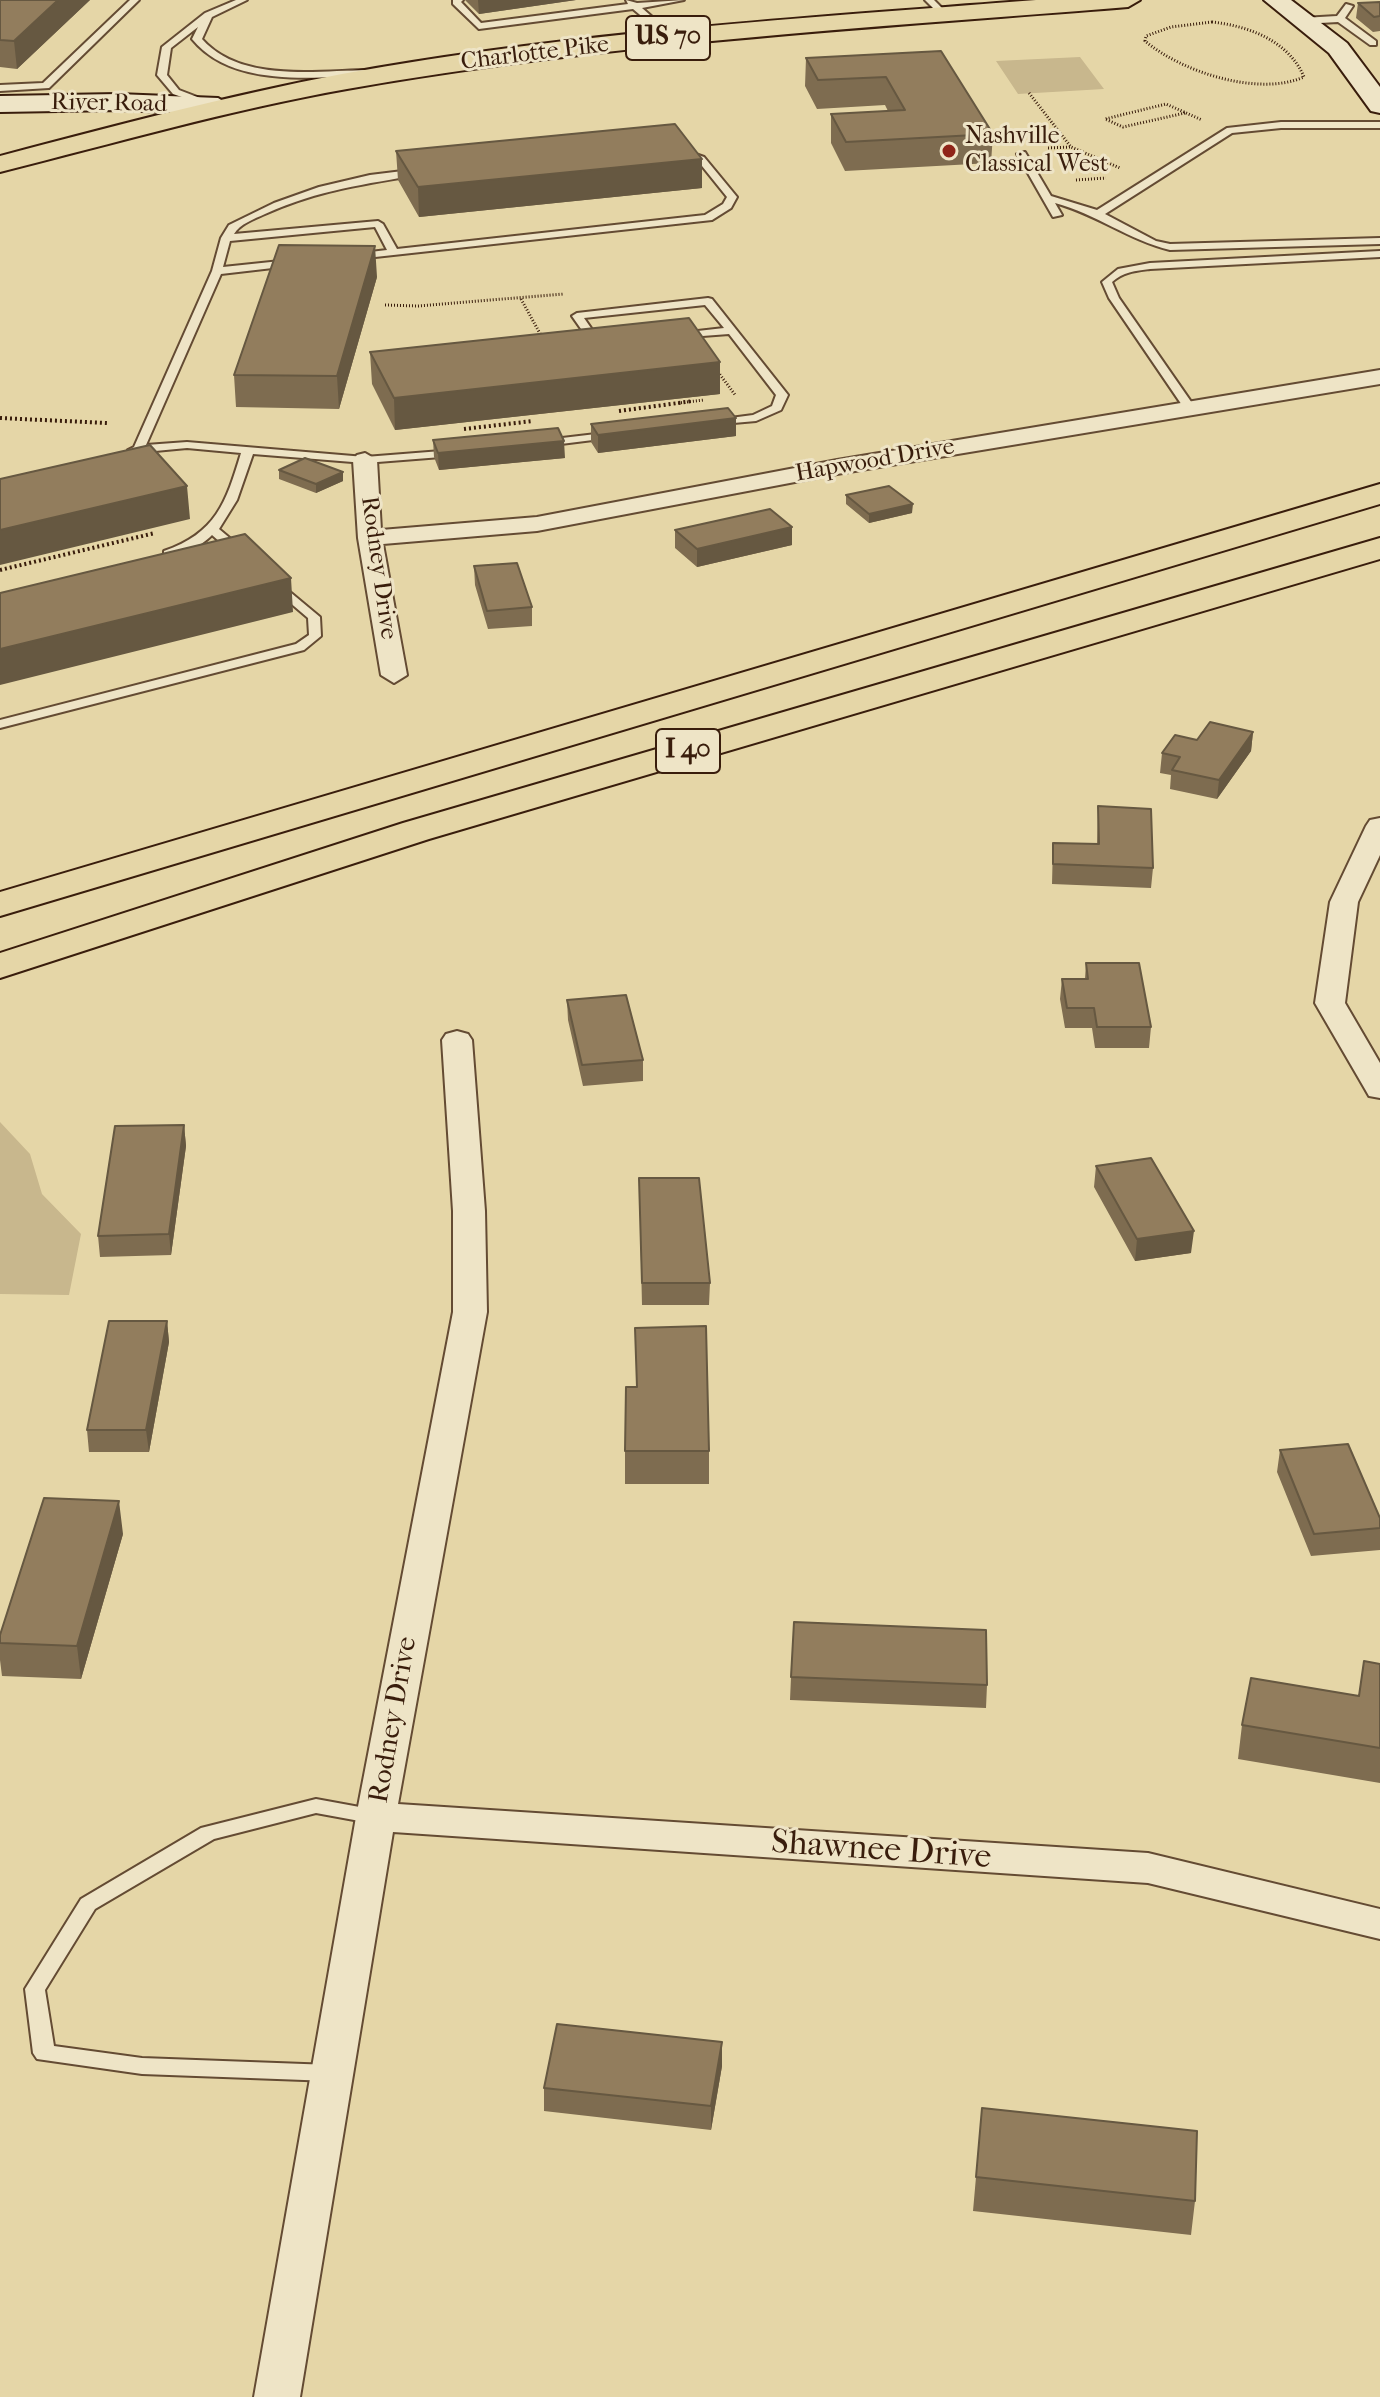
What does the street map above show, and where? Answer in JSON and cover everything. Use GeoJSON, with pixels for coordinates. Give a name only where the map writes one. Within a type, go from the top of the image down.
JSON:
{"type":"FeatureCollection","features":[{"type":"Feature","properties":{"kind":"main road","name":"Charlotte Pike"},"geometry":{"type":"LineString","coordinates":[[0,164],[218,106],[392,73],[937,8],[1128,0]]}},
{"type":"Feature","properties":{"kind":"main road","name":"I 40"},"geometry":{"type":"LineString","coordinates":[[0,904],[1380,494]]}},
{"type":"Feature","properties":{"kind":"main road","name":"I 40"},"geometry":{"type":"LineString","coordinates":[[0,966],[431,826],[1380,548]]}},
{"type":"Feature","properties":{"kind":"street"},"geometry":{"type":"LineString","coordinates":[[1276,0],[1338,48],[1380,105]]}},
{"type":"Feature","properties":{"kind":"street","name":"River Road"},"geometry":{"type":"LineString","coordinates":[[0,104],[118,102],[218,106]]}},
{"type":"Feature","properties":{"kind":"street","name":"Hapwood Drive"},"geometry":{"type":"LineString","coordinates":[[370,538],[537,524],[837,467],[1188,406],[1380,377]]}},
{"type":"Feature","properties":{"kind":"street","name":"Rodney Drive"},"geometry":{"type":"LineString","coordinates":[[365,460],[370,538],[394,675]]}},
{"type":"Feature","properties":{"kind":"street"},"geometry":{"type":"LineString","coordinates":[[1380,826],[1344,902],[1330,1003],[1380,1089]]}},
{"type":"Feature","properties":{"kind":"street","name":"Rodney Drive"},"geometry":{"type":"LineString","coordinates":[[277,2397],[376,1817],[470,1312],[469,1211],[457,1040]]}},
{"type":"Feature","properties":{"kind":"street","name":"Shawnee Drive"},"geometry":{"type":"LineString","coordinates":[[376,1817],[1148,1868],[1380,1924]]}},
{"type":"Feature","properties":{"kind":"lane"},"geometry":{"type":"LineString","coordinates":[[0,88],[46,86],[135,0]]}},
{"type":"Feature","properties":{"kind":"lane"},"geometry":{"type":"LineString","coordinates":[[218,106],[176,92],[162,75],[167,47],[208,15],[243,0]]}},
{"type":"Feature","properties":{"kind":"lane"},"geometry":{"type":"LineString","coordinates":[[459,0],[456,2],[479,26],[631,2],[680,0]]}},
{"type":"Feature","properties":{"kind":"lane"},"geometry":{"type":"LineString","coordinates":[[631,2],[671,38]]}},
{"type":"Feature","properties":{"kind":"lane"},"geometry":{"type":"LineString","coordinates":[[1340,19],[1346,3],[1364,4]]}},
{"type":"Feature","properties":{"kind":"lane"},"geometry":{"type":"LineString","coordinates":[[208,15],[197,39],[203,50],[237,65],[285,73],[392,73]]}},
{"type":"Feature","properties":{"kind":"lane"},"geometry":{"type":"LineString","coordinates":[[1302,21],[1340,19],[1373,43]]}},
{"type":"Feature","properties":{"kind":"lane"},"geometry":{"type":"LineString","coordinates":[[1098,214],[1230,130],[1281,125],[1380,125]]}},
{"type":"Feature","properties":{"kind":"lane"},"geometry":{"type":"LineString","coordinates":[[338,258],[708,218],[727,206],[732,197],[701,159],[669,147]]}},
{"type":"Feature","properties":{"kind":"lane"},"geometry":{"type":"LineString","coordinates":[[1022,154],[1057,215]]}},
{"type":"Feature","properties":{"kind":"lane"},"geometry":{"type":"LineString","coordinates":[[436,170],[358,178],[307,192],[233,227],[226,238],[217,271],[133,450],[187,445],[365,460],[474,451]]}},
{"type":"Feature","properties":{"kind":"lane"},"geometry":{"type":"LineString","coordinates":[[1048,198],[1098,214],[1153,243],[1170,247],[1380,241]]}},
{"type":"Feature","properties":{"kind":"lane"},"geometry":{"type":"LineString","coordinates":[[226,238],[378,224],[393,251]]}},
{"type":"Feature","properties":{"kind":"lane"},"geometry":{"type":"LineString","coordinates":[[1170,247],[1111,277],[1109,288],[1188,406]]}},
{"type":"Feature","properties":{"kind":"lane"},"geometry":{"type":"LineString","coordinates":[[1124,270],[1380,254]]}},
{"type":"Feature","properties":{"kind":"lane"},"geometry":{"type":"LineString","coordinates":[[217,271],[310,261]]}},
{"type":"Feature","properties":{"kind":"lane"},"geometry":{"type":"LineString","coordinates":[[613,343],[598,345],[577,316],[708,301],[782,395],[777,408],[756,418],[709,424]]}},
{"type":"Feature","properties":{"kind":"lane"},"geometry":{"type":"LineString","coordinates":[[672,337],[731,331]]}},
{"type":"Feature","properties":{"kind":"lane"},"geometry":{"type":"LineString","coordinates":[[537,444],[631,433]]}},
{"type":"Feature","properties":{"kind":"lane"},"geometry":{"type":"LineString","coordinates":[[150,560],[184,550],[214,531],[237,488],[248,450]]}},
{"type":"Feature","properties":{"kind":"lane"},"geometry":{"type":"LineString","coordinates":[[214,531],[247,560]]}},
{"type":"Feature","properties":{"kind":"lane"},"geometry":{"type":"LineString","coordinates":[[0,724],[300,647],[315,636],[314,617],[270,579]]}},
{"type":"Feature","properties":{"kind":"lane"},"geometry":{"type":"LineString","coordinates":[[332,2073],[142,2066],[44,2053],[35,1989],[88,1904],[208,1833],[316,1806],[376,1817]]}},
{"type":"Feature","properties":{"kind":"path"},"geometry":{"type":"LineString","coordinates":[[1224,23],[1248,27],[1275,44],[1302,70],[1304,77],[1294,83],[1282,85],[1192,69],[1151,48],[1145,39],[1160,29],[1186,25],[1224,23]]}},
{"type":"Feature","properties":{"kind":"path"},"geometry":{"type":"LineString","coordinates":[[1029,93],[1071,147],[1120,168]]}},
{"type":"Feature","properties":{"kind":"path"},"geometry":{"type":"LineString","coordinates":[[1185,113],[1123,127],[1105,119],[1166,104],[1203,120]]}},
{"type":"Feature","properties":{"kind":"path"},"geometry":{"type":"LineString","coordinates":[[385,305],[564,294]]}},
{"type":"Feature","properties":{"kind":"path"},"geometry":{"type":"LineString","coordinates":[[521,299],[544,340]]}},
{"type":"Feature","properties":{"kind":"path"},"geometry":{"type":"LineString","coordinates":[[712,365],[737,396],[722,398]]}},
{"type":"Feature","properties":{"kind":"path"},"geometry":{"type":"LineString","coordinates":[[615,411],[707,400]]}},
{"type":"Feature","properties":{"kind":"path"},"geometry":{"type":"LineString","coordinates":[[0,418],[107,423]]}},
{"type":"Feature","properties":{"kind":"path"},"geometry":{"type":"LineString","coordinates":[[464,429],[540,420]]}},
{"type":"Feature","properties":{"kind":"path"},"geometry":{"type":"LineString","coordinates":[[0,570],[155,533]]}},
{"type":"Feature","properties":{"kind":"shaded area"},"geometry":{"type":"Polygon","coordinates":[[[1080,57],[1104,89],[1018,94],[996,61],[1080,57]]]}},
{"type":"Feature","properties":{"kind":"shaded area"},"geometry":{"type":"Polygon","coordinates":[[[0,1122],[30,1154],[42,1194],[81,1234],[69,1295],[0,1294],[0,1122]]]}},
{"type":"Feature","properties":{"kind":"building"},"geometry":{"type":"Polygon","coordinates":[[[0,0],[58,0],[14,41],[0,40],[0,0]]]}},
{"type":"Feature","properties":{"kind":"building"},"geometry":{"type":"Polygon","coordinates":[[[1380,2],[1380,16],[1374,17],[1358,3],[1380,2]]]}},
{"type":"Feature","properties":{"kind":"building"},"geometry":{"type":"Polygon","coordinates":[[[941,51],[993,134],[846,142],[831,114],[905,110],[886,77],[818,80],[806,58],[941,51]]]}},
{"type":"Feature","properties":{"kind":"building"},"geometry":{"type":"Polygon","coordinates":[[[675,124],[702,159],[418,187],[396,151],[675,124]]]}},
{"type":"Feature","properties":{"kind":"building"},"geometry":{"type":"Polygon","coordinates":[[[279,245],[375,246],[337,376],[234,375],[279,245]]]}},
{"type":"Feature","properties":{"kind":"building"},"geometry":{"type":"Polygon","coordinates":[[[689,318],[720,362],[394,398],[370,352],[689,318]]]}},
{"type":"Feature","properties":{"kind":"building"},"geometry":{"type":"Polygon","coordinates":[[[728,408],[736,418],[598,435],[591,424],[728,408]]]}},
{"type":"Feature","properties":{"kind":"building"},"geometry":{"type":"Polygon","coordinates":[[[558,428],[564,441],[438,453],[433,440],[558,428]]]}},
{"type":"Feature","properties":{"kind":"building"},"geometry":{"type":"Polygon","coordinates":[[[150,445],[187,486],[0,530],[0,479],[150,445]]]}},
{"type":"Feature","properties":{"kind":"building"},"geometry":{"type":"Polygon","coordinates":[[[305,458],[343,472],[316,484],[279,470],[305,458]]]}},
{"type":"Feature","properties":{"kind":"building"},"geometry":{"type":"Polygon","coordinates":[[[889,486],[913,504],[869,514],[846,495],[889,486]]]}},
{"type":"Feature","properties":{"kind":"building"},"geometry":{"type":"Polygon","coordinates":[[[770,509],[792,527],[697,549],[675,530],[770,509]]]}},
{"type":"Feature","properties":{"kind":"building"},"geometry":{"type":"Polygon","coordinates":[[[245,534],[291,578],[0,649],[0,593],[245,534]]]}},
{"type":"Feature","properties":{"kind":"building"},"geometry":{"type":"Polygon","coordinates":[[[517,563],[532,607],[487,611],[474,566],[517,563]]]}},
{"type":"Feature","properties":{"kind":"building"},"geometry":{"type":"Polygon","coordinates":[[[1210,722],[1253,732],[1219,780],[1172,770],[1180,757],[1162,753],[1175,735],[1197,740],[1210,722]]]}},
{"type":"Feature","properties":{"kind":"building"},"geometry":{"type":"Polygon","coordinates":[[[1098,806],[1151,809],[1153,868],[1053,864],[1053,843],[1099,844],[1098,806]]]}},
{"type":"Feature","properties":{"kind":"building"},"geometry":{"type":"Polygon","coordinates":[[[1086,963],[1139,963],[1151,1027],[1097,1027],[1094,1008],[1067,1008],[1062,979],[1088,979],[1086,963]]]}},
{"type":"Feature","properties":{"kind":"building"},"geometry":{"type":"Polygon","coordinates":[[[626,995],[643,1060],[582,1065],[567,1000],[626,995]]]}},
{"type":"Feature","properties":{"kind":"building"},"geometry":{"type":"Polygon","coordinates":[[[184,1125],[169,1234],[98,1236],[115,1126],[184,1125]]]}},
{"type":"Feature","properties":{"kind":"building"},"geometry":{"type":"Polygon","coordinates":[[[1151,1158],[1194,1231],[1137,1239],[1096,1166],[1151,1158]]]}},
{"type":"Feature","properties":{"kind":"building"},"geometry":{"type":"Polygon","coordinates":[[[639,1178],[699,1178],[710,1283],[642,1283],[639,1178]]]}},
{"type":"Feature","properties":{"kind":"building"},"geometry":{"type":"Polygon","coordinates":[[[109,1321],[167,1321],[146,1430],[87,1430],[109,1321]]]}},
{"type":"Feature","properties":{"kind":"building"},"geometry":{"type":"Polygon","coordinates":[[[706,1326],[709,1451],[625,1451],[626,1387],[637,1387],[635,1328],[706,1326]]]}},
{"type":"Feature","properties":{"kind":"building"},"geometry":{"type":"Polygon","coordinates":[[[1348,1444],[1380,1518],[1380,1528],[1314,1534],[1280,1450],[1348,1444]]]}},
{"type":"Feature","properties":{"kind":"building"},"geometry":{"type":"Polygon","coordinates":[[[44,1498],[119,1501],[77,1646],[0,1643],[44,1498]]]}},
{"type":"Feature","properties":{"kind":"building"},"geometry":{"type":"Polygon","coordinates":[[[794,1622],[986,1630],[987,1685],[791,1677],[794,1622]]]}},
{"type":"Feature","properties":{"kind":"building"},"geometry":{"type":"Polygon","coordinates":[[[1364,1661],[1380,1664],[1380,1748],[1242,1725],[1251,1678],[1359,1696],[1364,1661]]]}},
{"type":"Feature","properties":{"kind":"building"},"geometry":{"type":"Polygon","coordinates":[[[557,2024],[722,2042],[711,2106],[544,2088],[557,2024]]]}},
{"type":"Feature","properties":{"kind":"building"},"geometry":{"type":"Polygon","coordinates":[[[982,2108],[1197,2131],[1195,2201],[976,2177],[982,2108]]]}},
{"type":"Feature","properties":{"kind":"place","name":"Nashville Classical West"},"geometry":{"type":"Point","coordinates":[949,151]}}]}
